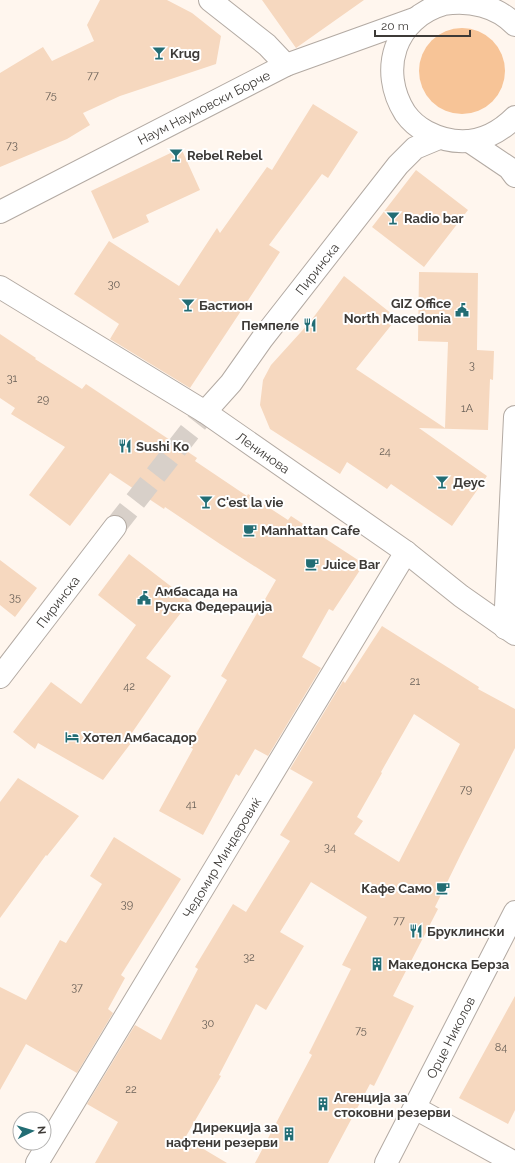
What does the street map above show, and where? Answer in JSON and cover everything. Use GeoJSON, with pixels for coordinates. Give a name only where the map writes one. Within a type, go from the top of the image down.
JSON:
{"type":"FeatureCollection","features":[{"type":"Feature","properties":{"kind":"street"},"geometry":{"type":"LineString","coordinates":[[210,0],[267,45],[286,65]]}},
{"type":"Feature","properties":{"kind":"street"},"geometry":{"type":"LineString","coordinates":[[512,124],[488,137],[469,141],[454,142],[439,138],[421,128],[406,114],[396,95],[392,75],[393,54],[401,35],[414,19],[432,7],[452,1],[476,1],[494,8],[515,25]]}},
{"type":"Feature","properties":{"kind":"street","name":"Наум Наумовски Борче"},"geometry":{"type":"LineString","coordinates":[[0,212],[286,65],[414,19]]}},
{"type":"Feature","properties":{"kind":"street","name":"Пиринска"},"geometry":{"type":"LineString","coordinates":[[205,412],[230,383],[262,339],[398,165],[416,148],[439,138]]}},
{"type":"Feature","properties":{"kind":"street"},"geometry":{"type":"LineString","coordinates":[[469,141],[509,168],[515,176]]}},
{"type":"Feature","properties":{"kind":"street","name":"Ленинова"},"geometry":{"type":"LineString","coordinates":[[0,287],[205,412],[406,552],[510,631]]}},
{"type":"Feature","properties":{"kind":"street"},"geometry":{"type":"LineString","coordinates":[[510,631],[515,417]]}},
{"type":"Feature","properties":{"kind":"street","name":"Пиринска"},"geometry":{"type":"LineString","coordinates":[[0,677],[115,527]]}},
{"type":"Feature","properties":{"kind":"street","name":"Чедомир Миндеровиќ"},"geometry":{"type":"LineString","coordinates":[[37,1163],[406,552]]}},
{"type":"Feature","properties":{"kind":"street","name":"Орце Николов"},"geometry":{"type":"LineString","coordinates":[[386,1163],[515,912]]}},
{"type":"Feature","properties":{"kind":"street"},"geometry":{"type":"LineString","coordinates":[[415,1108],[515,1163]]}},
{"type":"Feature","properties":{"kind":"shaded area"},"geometry":{"type":"Polygon","coordinates":[[[462,28],[478,31],[486,35],[498,47],[502,55],[505,71],[502,87],[498,95],[486,107],[478,111],[462,114],[446,111],[438,107],[426,95],[422,87],[419,71],[422,55],[426,47],[438,35],[446,31],[462,28]]]}},
{"type":"Feature","properties":{"kind":"building"},"geometry":{"type":"Polygon","coordinates":[[[100,0],[167,0],[192,13],[221,36],[216,64],[120,96],[83,113],[90,125],[67,139],[0,167],[0,73],[43,47],[52,61],[94,41],[87,25],[100,0]]]}},
{"type":"Feature","properties":{"kind":"building"},"geometry":{"type":"Polygon","coordinates":[[[262,0],[364,0],[296,48],[262,0]]]}},
{"type":"Feature","properties":{"kind":"building"},"geometry":{"type":"Polygon","coordinates":[[[313,104],[358,132],[328,178],[322,174],[269,245],[280,252],[190,388],[110,339],[119,324],[74,294],[109,241],[179,286],[217,228],[220,233],[267,167],[272,170],[313,104]]]}},
{"type":"Feature","properties":{"kind":"building"},"geometry":{"type":"Polygon","coordinates":[[[181,148],[200,190],[146,215],[149,222],[113,239],[91,191],[181,148]]]}},
{"type":"Feature","properties":{"kind":"building"},"geometry":{"type":"Polygon","coordinates":[[[416,170],[468,210],[424,267],[372,227],[416,170]]]}},
{"type":"Feature","properties":{"kind":"building"},"geometry":{"type":"Polygon","coordinates":[[[419,272],[478,273],[477,350],[494,351],[493,380],[490,379],[488,430],[419,428],[487,476],[452,526],[391,484],[387,489],[347,462],[340,474],[270,429],[260,405],[263,380],[271,365],[310,322],[344,276],[397,318],[356,369],[445,428],[448,342],[418,341],[419,272]]]}},
{"type":"Feature","properties":{"kind":"building"},"geometry":{"type":"Polygon","coordinates":[[[0,334],[36,358],[35,359],[82,389],[86,384],[197,458],[195,461],[247,496],[248,494],[288,520],[291,516],[364,564],[333,611],[329,609],[302,657],[321,668],[268,756],[255,749],[239,776],[236,774],[203,835],[159,811],[193,749],[189,746],[227,680],[221,676],[276,580],[165,507],[164,509],[110,473],[70,526],[29,495],[65,447],[11,414],[15,408],[0,398],[0,334]]]}},
{"type":"Feature","properties":{"kind":"building"},"geometry":{"type":"Polygon","coordinates":[[[129,554],[190,601],[146,658],[171,676],[127,740],[131,743],[103,780],[38,743],[35,749],[13,732],[51,682],[81,704],[136,625],[98,595],[129,554]]]}},
{"type":"Feature","properties":{"kind":"building"},"geometry":{"type":"Polygon","coordinates":[[[0,560],[37,588],[15,617],[0,605],[0,560]]]}},
{"type":"Feature","properties":{"kind":"building"},"geometry":{"type":"Polygon","coordinates":[[[382,626],[479,687],[478,689],[515,709],[515,748],[435,907],[438,909],[393,996],[414,1006],[374,1086],[370,1084],[328,1163],[255,1163],[312,1055],[309,1053],[351,969],[342,965],[367,917],[311,882],[280,932],[304,946],[266,1010],[256,1004],[219,1075],[221,1076],[185,1138],[227,1163],[95,1163],[118,1122],[87,1104],[135,1025],[161,1040],[198,969],[195,967],[233,904],[246,912],[290,841],[280,835],[313,782],[290,769],[343,681],[345,683],[382,626]],[[414,714],[357,817],[363,821],[354,834],[399,862],[460,744],[414,714]]]}},
{"type":"Feature","properties":{"kind":"building"},"geometry":{"type":"Polygon","coordinates":[[[18,778],[79,816],[47,856],[46,855],[0,918],[0,802],[18,778]]]}},
{"type":"Feature","properties":{"kind":"building"},"geometry":{"type":"Polygon","coordinates":[[[114,837],[181,879],[121,975],[125,978],[108,1009],[113,1013],[77,1073],[26,1044],[0,1090],[0,987],[26,1000],[60,940],[66,943],[102,884],[90,876],[114,837]]]}},
{"type":"Feature","properties":{"kind":"building"},"geometry":{"type":"Polygon","coordinates":[[[515,996],[515,1110],[508,1124],[459,1098],[515,996]]]}},
{"type":"Feature","properties":{"kind":"tunnel"},"geometry":{"type":"LineString","coordinates":[[115,527],[205,412]]}},
{"type":"Feature","properties":{"kind":"place","name":"Krug"},"geometry":{"type":"Point","coordinates":[159,53]}},
{"type":"Feature","properties":{"kind":"place","name":"Rebel Rebel"},"geometry":{"type":"Point","coordinates":[176,155]}},
{"type":"Feature","properties":{"kind":"place","name":"Radio bar"},"geometry":{"type":"Point","coordinates":[393,218]}},
{"type":"Feature","properties":{"kind":"place","name":"Бастион"},"geometry":{"type":"Point","coordinates":[188,305]}},
{"type":"Feature","properties":{"kind":"place","name":"GIZ Office North Macedonia"},"geometry":{"type":"Point","coordinates":[462,310]}},
{"type":"Feature","properties":{"kind":"place","name":"Пемпеле"},"geometry":{"type":"Point","coordinates":[310,325]}},
{"type":"Feature","properties":{"kind":"place","name":"Sushi Ко"},"geometry":{"type":"Point","coordinates":[125,446]}},
{"type":"Feature","properties":{"kind":"place","name":"Деус"},"geometry":{"type":"Point","coordinates":[442,482]}},
{"type":"Feature","properties":{"kind":"place","name":"C'est la vie"},"geometry":{"type":"Point","coordinates":[206,502]}},
{"type":"Feature","properties":{"kind":"place","name":"Manhattan Cafe"},"geometry":{"type":"Point","coordinates":[250,530]}},
{"type":"Feature","properties":{"kind":"place","name":"Juice Bar"},"geometry":{"type":"Point","coordinates":[312,564]}},
{"type":"Feature","properties":{"kind":"place","name":"Aмбасада на Руска Федерациjа"},"geometry":{"type":"Point","coordinates":[144,598]}},
{"type":"Feature","properties":{"kind":"place","name":"Хотел Амбасадор"},"geometry":{"type":"Point","coordinates":[72,737]}},
{"type":"Feature","properties":{"kind":"place","name":"Кафе Само"},"geometry":{"type":"Point","coordinates":[443,888]}},
{"type":"Feature","properties":{"kind":"place","name":"Бруклински"},"geometry":{"type":"Point","coordinates":[416,931]}},
{"type":"Feature","properties":{"kind":"place","name":"Македонска Берза"},"geometry":{"type":"Point","coordinates":[377,964]}},
{"type":"Feature","properties":{"kind":"place","name":"Агенција за стоковни резерви"},"geometry":{"type":"Point","coordinates":[323,1104]}},
{"type":"Feature","properties":{"kind":"place","name":"Дирекција за нафтени резерви"},"geometry":{"type":"Point","coordinates":[289,1134]}}]}
